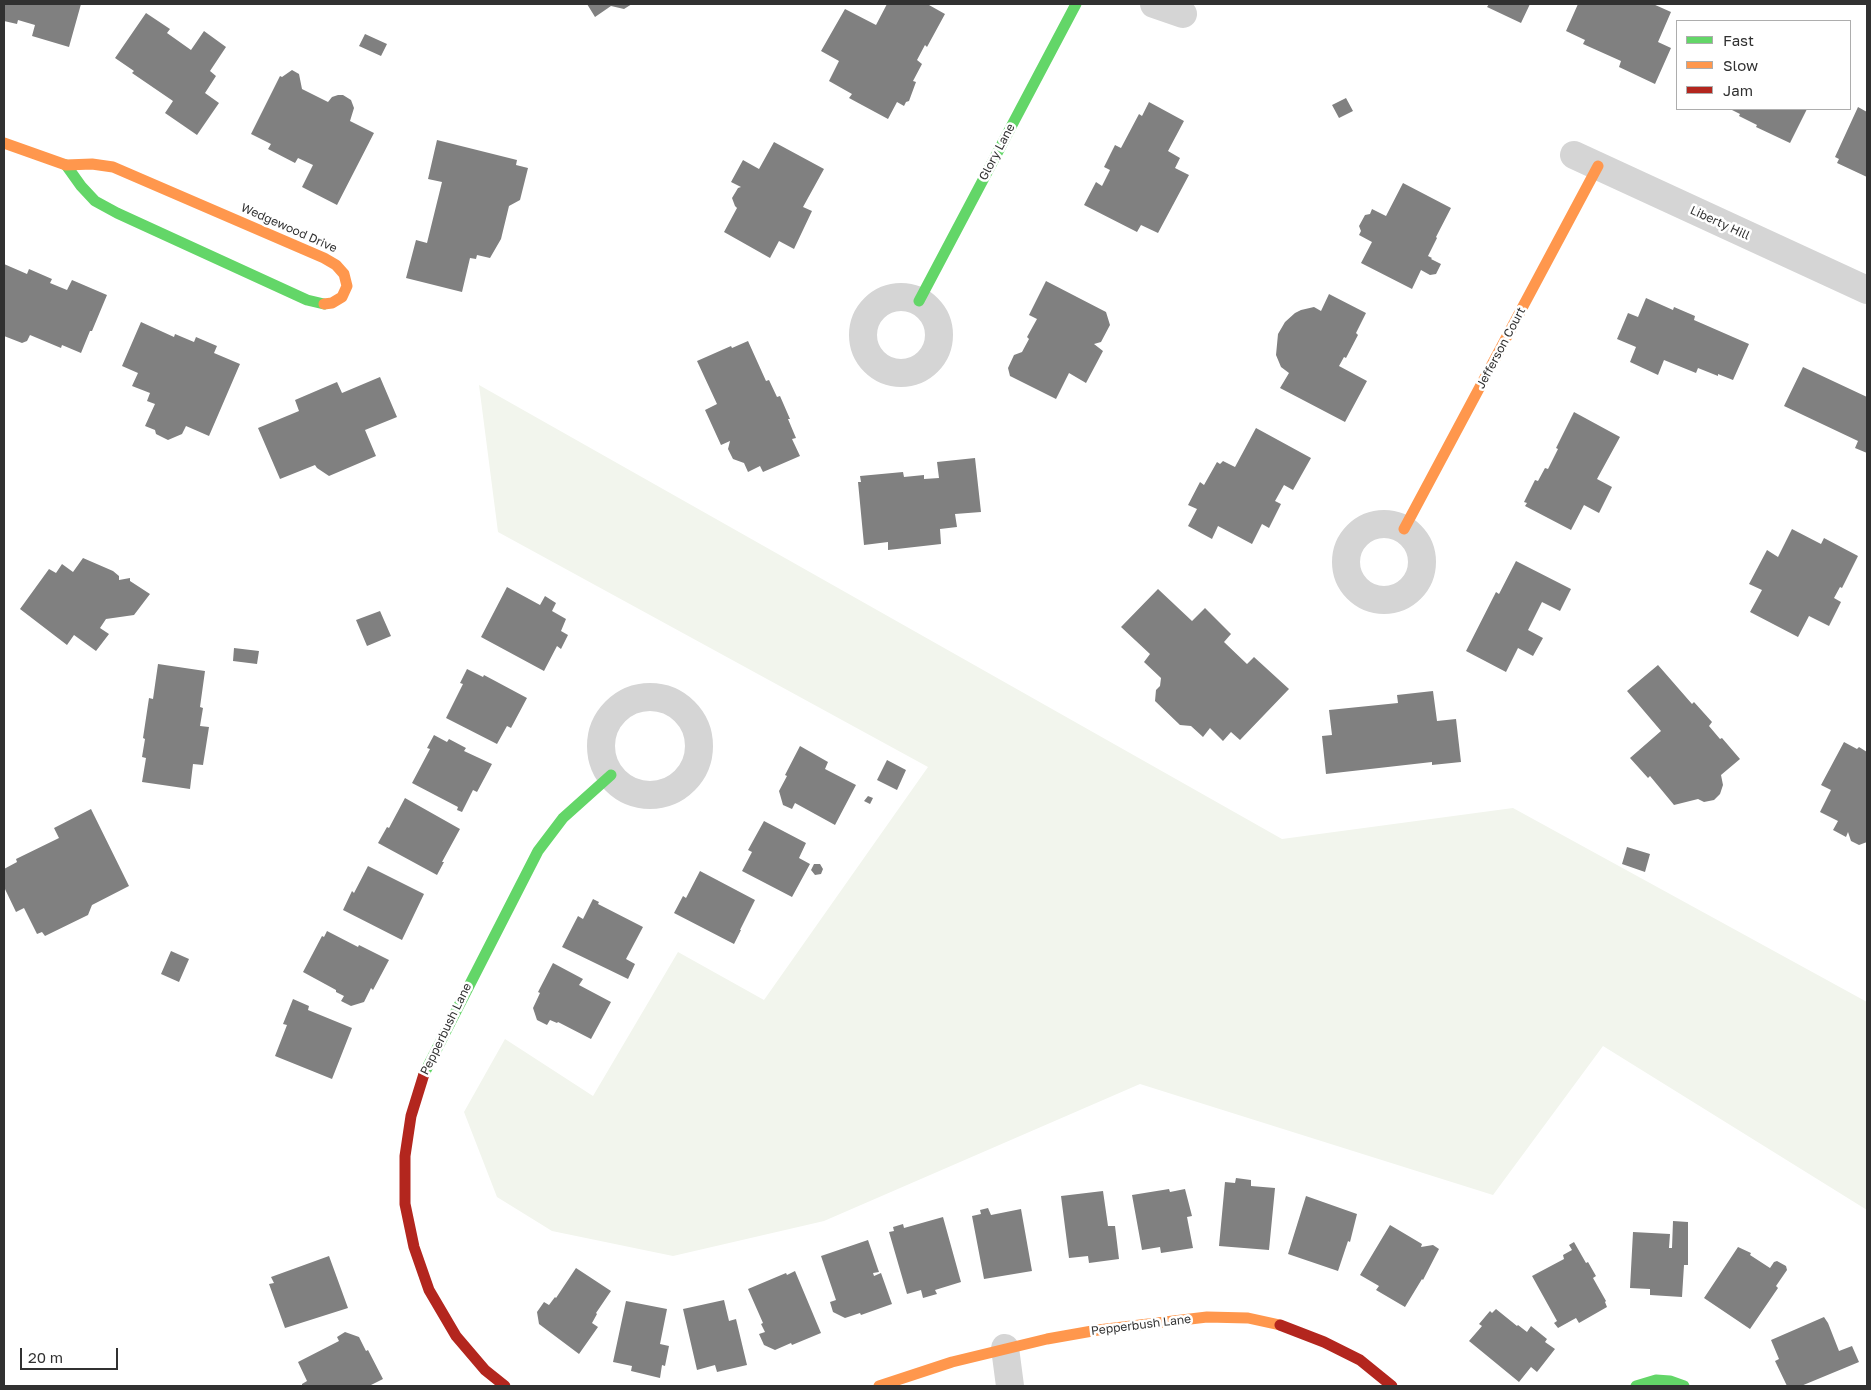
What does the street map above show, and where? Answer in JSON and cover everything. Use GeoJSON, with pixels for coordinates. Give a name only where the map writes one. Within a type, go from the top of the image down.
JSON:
{"type":"FeatureCollection","features":[{"type":"Feature","properties":{"kind":"street","name":"Glory Lane"},"geometry":{"type":"LineString","coordinates":[[919,301],[1076,4]]}},
{"type":"Feature","properties":{"kind":"street"},"geometry":{"type":"LineString","coordinates":[[1154,4],[1183,14]]}},
{"type":"Feature","properties":{"kind":"street","name":"Wedgewood Drive"},"geometry":{"type":"LineString","coordinates":[[4,143],[66,164],[92,164],[113,167],[324,258],[336,265],[344,274],[347,286],[342,296],[332,302],[322,304],[307,300],[117,213],[96,201],[80,186],[66,164]]}},
{"type":"Feature","properties":{"kind":"street","name":"Liberty Hill"},"geometry":{"type":"LineString","coordinates":[[1574,155],[1867,290]]}},
{"type":"Feature","properties":{"kind":"street","name":"Jefferson Court"},"geometry":{"type":"LineString","coordinates":[[1404,529],[1598,166]]}},
{"type":"Feature","properties":{"kind":"street","name":"Pepperbush Lane"},"geometry":{"type":"LineString","coordinates":[[504,1386],[486,1370],[456,1336],[429,1290],[420,1265],[414,1247],[405,1204],[405,1156],[412,1116],[422,1076],[538,851],[563,818],[611,775]]}},
{"type":"Feature","properties":{"kind":"street","name":"Pepperbush Lane"},"geometry":{"type":"LineString","coordinates":[[879,1386],[952,1362],[1005,1348],[1098,1330],[1207,1317],[1248,1318],[1284,1326],[1324,1342],[1360,1360],[1392,1386]]}},
{"type":"Feature","properties":{"kind":"street"},"geometry":{"type":"LineString","coordinates":[[1005,1348],[1010,1386]]}},
{"type":"Feature","properties":{"kind":"street"},"geometry":{"type":"LineString","coordinates":[[1636,1386],[1656,1380],[1670,1381],[1684,1386]]}},
{"type":"Feature","properties":{"kind":"shaded area"},"geometry":{"type":"Polygon","coordinates":[[[479,385],[1282,839],[1513,808],[1867,1002],[1867,1210],[1603,1046],[1493,1195],[1140,1084],[824,1221],[673,1256],[552,1231],[497,1197],[464,1112],[505,1039],[593,1096],[678,952],[764,1000],[928,767],[498,532],[479,385]]]}},
{"type":"Feature","properties":{"kind":"building"},"geometry":{"type":"Polygon","coordinates":[[[4,4],[81,4],[69,47],[32,36],[35,25],[18,20],[17,24],[4,21],[4,4]]]}},
{"type":"Feature","properties":{"kind":"building"},"geometry":{"type":"Polygon","coordinates":[[[587,4],[632,4],[624,9],[611,6],[595,17],[587,4]]]}},
{"type":"Feature","properties":{"kind":"building"},"geometry":{"type":"Polygon","coordinates":[[[887,4],[929,4],[945,14],[927,47],[925,45],[917,60],[922,64],[913,81],[916,82],[909,101],[904,106],[897,102],[888,119],[849,98],[852,94],[829,81],[839,61],[821,51],[845,9],[876,25],[887,4]]]}},
{"type":"Feature","properties":{"kind":"building"},"geometry":{"type":"Polygon","coordinates":[[[1489,4],[1530,4],[1521,23],[1487,7],[1489,4]]]}},
{"type":"Feature","properties":{"kind":"building"},"geometry":{"type":"Polygon","coordinates":[[[1578,4],[1653,4],[1671,12],[1658,42],[1671,48],[1655,84],[1619,67],[1621,61],[1583,44],[1585,40],[1566,31],[1578,4]]]}},
{"type":"Feature","properties":{"kind":"building"},"geometry":{"type":"Polygon","coordinates":[[[146,13],[170,29],[167,33],[191,50],[204,31],[226,47],[210,71],[216,76],[205,93],[219,103],[197,135],[165,113],[173,101],[132,73],[134,71],[115,58],[146,13]]]}},
{"type":"Feature","properties":{"kind":"building"},"geometry":{"type":"Polygon","coordinates":[[[365,34],[387,44],[381,56],[359,46],[365,34]]]}},
{"type":"Feature","properties":{"kind":"building"},"geometry":{"type":"Polygon","coordinates":[[[292,70],[299,74],[302,89],[328,102],[332,97],[338,95],[343,95],[351,100],[354,108],[350,121],[374,133],[337,205],[302,187],[313,165],[298,158],[295,163],[268,149],[271,144],[251,134],[280,76],[282,77],[292,70]]]}},
{"type":"Feature","properties":{"kind":"building"},"geometry":{"type":"Polygon","coordinates":[[[1346,98],[1353,111],[1339,118],[1332,105],[1346,98]]]}},
{"type":"Feature","properties":{"kind":"building"},"geometry":{"type":"Polygon","coordinates":[[[1149,102],[1184,121],[1168,151],[1180,158],[1175,168],[1189,175],[1158,233],[1141,225],[1137,232],[1084,205],[1096,182],[1102,186],[1110,170],[1104,167],[1115,145],[1121,148],[1139,114],[1142,116],[1149,102]]]}},
{"type":"Feature","properties":{"kind":"building"},"geometry":{"type":"Polygon","coordinates":[[[1858,107],[1867,112],[1867,177],[1837,163],[1839,159],[1835,157],[1858,107]]]}},
{"type":"Feature","properties":{"kind":"building"},"geometry":{"type":"Polygon","coordinates":[[[1732,110],[1806,110],[1790,143],[1756,127],[1757,125],[1739,116],[1740,114],[1732,110]]]}},
{"type":"Feature","properties":{"kind":"building"},"geometry":{"type":"Polygon","coordinates":[[[437,140],[517,160],[516,165],[528,168],[520,200],[509,206],[501,239],[490,258],[477,255],[476,259],[470,258],[462,292],[406,278],[416,240],[427,243],[442,182],[428,179],[437,140]]]}},
{"type":"Feature","properties":{"kind":"building"},"geometry":{"type":"Polygon","coordinates":[[[774,142],[824,169],[803,207],[812,211],[794,249],[779,241],[770,258],[724,232],[737,208],[732,198],[738,188],[741,187],[731,182],[743,160],[759,169],[774,142]]]}},
{"type":"Feature","properties":{"kind":"building"},"geometry":{"type":"Polygon","coordinates":[[[1403,183],[1451,208],[1428,256],[1441,264],[1436,274],[1430,275],[1421,270],[1412,289],[1361,263],[1372,242],[1359,235],[1361,231],[1359,226],[1365,215],[1370,214],[1372,209],[1386,216],[1403,183]]]}},
{"type":"Feature","properties":{"kind":"building"},"geometry":{"type":"Polygon","coordinates":[[[4,264],[27,274],[29,269],[52,279],[50,283],[67,290],[72,280],[107,295],[81,353],[62,345],[61,348],[30,335],[27,341],[22,343],[4,336],[4,264]]]}},
{"type":"Feature","properties":{"kind":"building"},"geometry":{"type":"Polygon","coordinates":[[[1046,281],[1106,312],[1110,325],[1101,342],[1094,344],[1103,351],[1086,383],[1069,373],[1056,399],[1010,376],[1008,368],[1014,355],[1022,352],[1029,339],[1027,337],[1037,319],[1029,315],[1046,281]]]}},
{"type":"Feature","properties":{"kind":"building"},"geometry":{"type":"Polygon","coordinates":[[[1329,294],[1366,313],[1356,333],[1358,335],[1346,358],[1344,357],[1339,366],[1367,381],[1345,422],[1280,388],[1289,373],[1281,367],[1276,355],[1278,334],[1285,322],[1295,313],[1314,307],[1321,311],[1329,294]]]}},
{"type":"Feature","properties":{"kind":"building"},"geometry":{"type":"Polygon","coordinates":[[[1646,298],[1673,310],[1674,307],[1695,316],[1694,320],[1749,344],[1733,380],[1698,368],[1696,373],[1664,360],[1658,375],[1630,362],[1636,347],[1617,339],[1628,313],[1638,317],[1646,298]]]}},
{"type":"Feature","properties":{"kind":"building"},"geometry":{"type":"Polygon","coordinates":[[[141,322],[174,337],[175,334],[194,342],[196,337],[217,346],[214,353],[240,364],[209,436],[186,426],[182,434],[168,440],[156,434],[155,430],[145,426],[155,404],[147,401],[150,393],[132,386],[138,373],[122,366],[141,322]]]}},
{"type":"Feature","properties":{"kind":"building"},"geometry":{"type":"Polygon","coordinates":[[[748,341],[766,381],[769,380],[777,397],[780,396],[796,438],[792,439],[800,456],[763,472],[760,466],[748,472],[744,463],[733,459],[728,449],[730,441],[721,445],[705,410],[717,404],[697,361],[731,346],[732,348],[748,341]]]}},
{"type":"Feature","properties":{"kind":"building"},"geometry":{"type":"Polygon","coordinates":[[[1803,367],[1867,397],[1867,453],[1855,448],[1858,441],[1784,406],[1803,367]]]}},
{"type":"Feature","properties":{"kind":"building"},"geometry":{"type":"Polygon","coordinates":[[[380,377],[397,417],[365,430],[376,456],[329,476],[315,465],[280,479],[258,428],[299,411],[295,400],[337,382],[342,393],[380,377]]]}},
{"type":"Feature","properties":{"kind":"building"},"geometry":{"type":"Polygon","coordinates":[[[1574,412],[1620,437],[1597,479],[1612,487],[1599,513],[1584,505],[1571,530],[1525,506],[1527,503],[1524,502],[1535,480],[1538,481],[1545,468],[1548,469],[1574,412]]]}},
{"type":"Feature","properties":{"kind":"building"},"geometry":{"type":"Polygon","coordinates":[[[1256,428],[1311,458],[1293,490],[1284,485],[1275,501],[1281,504],[1269,528],[1262,524],[1252,544],[1218,526],[1212,539],[1188,526],[1197,509],[1188,505],[1200,482],[1204,485],[1217,462],[1220,464],[1223,461],[1235,467],[1256,428]]]}},
{"type":"Feature","properties":{"kind":"building"},"geometry":{"type":"Polygon","coordinates":[[[975,458],[981,512],[955,514],[957,527],[940,529],[941,544],[888,550],[888,542],[864,545],[858,482],[861,482],[860,476],[903,472],[904,477],[924,475],[924,479],[939,478],[937,462],[975,458]]]}},
{"type":"Feature","properties":{"kind":"building"},"geometry":{"type":"Polygon","coordinates":[[[1792,529],[1821,544],[1824,538],[1858,556],[1842,588],[1840,587],[1834,598],[1841,602],[1829,626],[1809,616],[1798,637],[1750,612],[1762,590],[1749,584],[1767,550],[1778,557],[1792,529]]]}},
{"type":"Feature","properties":{"kind":"building"},"geometry":{"type":"Polygon","coordinates":[[[83,558],[113,571],[119,576],[119,580],[130,578],[130,581],[150,594],[134,615],[106,619],[100,628],[109,634],[96,651],[74,635],[67,645],[20,609],[49,569],[56,573],[62,564],[73,572],[83,558]]]}},
{"type":"Feature","properties":{"kind":"building"},"geometry":{"type":"Polygon","coordinates":[[[1516,561],[1571,589],[1560,611],[1542,602],[1528,630],[1543,638],[1533,656],[1518,648],[1506,672],[1466,651],[1496,592],[1499,594],[1516,561]]]}},
{"type":"Feature","properties":{"kind":"building"},"geometry":{"type":"Polygon","coordinates":[[[507,587],[540,605],[545,596],[556,603],[552,611],[566,619],[561,631],[568,635],[561,649],[557,646],[544,671],[481,637],[507,587]]]}},
{"type":"Feature","properties":{"kind":"building"},"geometry":{"type":"Polygon","coordinates":[[[1158,589],[1192,621],[1205,608],[1231,634],[1224,642],[1247,664],[1254,657],[1289,689],[1240,740],[1231,732],[1223,741],[1210,728],[1203,737],[1191,726],[1180,725],[1155,701],[1156,690],[1160,686],[1161,678],[1144,662],[1150,654],[1121,627],[1158,589]]]}},
{"type":"Feature","properties":{"kind":"building"},"geometry":{"type":"Polygon","coordinates":[[[380,611],[391,636],[367,646],[356,620],[380,611]]]}},
{"type":"Feature","properties":{"kind":"building"},"geometry":{"type":"Polygon","coordinates":[[[234,648],[259,651],[257,664],[233,661],[234,648]]]}},
{"type":"Feature","properties":{"kind":"building"},"geometry":{"type":"Polygon","coordinates":[[[158,664],[205,671],[200,707],[203,708],[200,726],[209,727],[203,765],[193,764],[190,789],[142,782],[146,758],[142,757],[145,739],[143,738],[149,698],[153,699],[158,664]]]}},
{"type":"Feature","properties":{"kind":"building"},"geometry":{"type":"Polygon","coordinates":[[[1658,665],[1692,704],[1694,702],[1712,722],[1709,726],[1740,759],[1721,775],[1723,785],[1720,794],[1714,800],[1704,802],[1698,799],[1674,805],[1650,776],[1648,778],[1630,758],[1661,731],[1627,691],[1658,665]]]}},
{"type":"Feature","properties":{"kind":"building"},"geometry":{"type":"Polygon","coordinates":[[[467,669],[483,677],[484,675],[527,698],[511,728],[507,726],[497,744],[446,718],[463,684],[460,683],[467,669]]]}},
{"type":"Feature","properties":{"kind":"building"},"geometry":{"type":"Polygon","coordinates":[[[1433,691],[1437,721],[1456,719],[1461,762],[1432,765],[1432,762],[1326,774],[1322,736],[1332,735],[1329,710],[1398,703],[1397,695],[1433,691]]]}},
{"type":"Feature","properties":{"kind":"building"},"geometry":{"type":"Polygon","coordinates":[[[434,735],[447,742],[449,739],[466,748],[464,751],[492,764],[477,792],[473,790],[462,812],[457,810],[458,807],[412,783],[430,749],[427,748],[434,735]]]}},
{"type":"Feature","properties":{"kind":"building"},"geometry":{"type":"Polygon","coordinates":[[[1844,742],[1867,752],[1867,842],[1859,845],[1851,841],[1848,832],[1846,837],[1833,830],[1838,821],[1820,812],[1831,790],[1821,785],[1844,742]]]}},
{"type":"Feature","properties":{"kind":"building"},"geometry":{"type":"Polygon","coordinates":[[[800,746],[828,762],[825,769],[856,785],[835,825],[795,803],[792,809],[783,805],[779,791],[800,746]]]}},
{"type":"Feature","properties":{"kind":"building"},"geometry":{"type":"Polygon","coordinates":[[[887,760],[906,770],[897,790],[877,780],[887,760]]]}},
{"type":"Feature","properties":{"kind":"building"},"geometry":{"type":"Polygon","coordinates":[[[868,796],[873,798],[870,804],[864,801],[868,796]]]}},
{"type":"Feature","properties":{"kind":"building"},"geometry":{"type":"Polygon","coordinates":[[[405,798],[460,829],[437,875],[378,843],[387,827],[389,828],[405,798]]]}},
{"type":"Feature","properties":{"kind":"building"},"geometry":{"type":"Polygon","coordinates":[[[91,809],[129,886],[92,905],[88,915],[45,936],[42,932],[37,934],[24,908],[16,912],[4,887],[4,869],[17,862],[16,859],[59,838],[54,828],[91,809]]]}},
{"type":"Feature","properties":{"kind":"building"},"geometry":{"type":"Polygon","coordinates":[[[764,821],[806,843],[799,858],[810,864],[792,897],[742,871],[752,852],[748,850],[764,821]]]}},
{"type":"Feature","properties":{"kind":"building"},"geometry":{"type":"Polygon","coordinates":[[[1627,847],[1650,854],[1645,872],[1622,864],[1627,847]]]}},
{"type":"Feature","properties":{"kind":"building"},"geometry":{"type":"Polygon","coordinates":[[[814,864],[820,864],[823,869],[821,874],[815,875],[811,870],[814,864]]]}},
{"type":"Feature","properties":{"kind":"building"},"geometry":{"type":"Polygon","coordinates":[[[368,866],[424,894],[402,940],[343,910],[352,891],[354,893],[368,866]]]}},
{"type":"Feature","properties":{"kind":"building"},"geometry":{"type":"Polygon","coordinates":[[[700,871],[755,900],[734,944],[674,913],[683,896],[686,898],[700,871]]]}},
{"type":"Feature","properties":{"kind":"building"},"geometry":{"type":"Polygon","coordinates":[[[593,899],[599,902],[598,904],[643,927],[626,959],[635,964],[628,979],[562,947],[578,916],[583,919],[593,899]]]}},
{"type":"Feature","properties":{"kind":"building"},"geometry":{"type":"Polygon","coordinates":[[[327,931],[389,960],[373,990],[371,988],[364,1002],[351,1006],[341,1001],[344,996],[336,992],[336,990],[303,972],[322,936],[324,937],[327,931]]]}},
{"type":"Feature","properties":{"kind":"building"},"geometry":{"type":"Polygon","coordinates":[[[171,951],[189,959],[179,982],[161,974],[171,951]]]}},
{"type":"Feature","properties":{"kind":"building"},"geometry":{"type":"Polygon","coordinates":[[[553,963],[583,979],[579,985],[611,1002],[591,1039],[558,1022],[550,1020],[547,1025],[537,1020],[533,1008],[540,993],[538,992],[553,963]]]}},
{"type":"Feature","properties":{"kind":"building"},"geometry":{"type":"Polygon","coordinates":[[[293,999],[309,1006],[308,1010],[352,1028],[332,1079],[275,1056],[287,1025],[283,1024],[293,999]]]}},
{"type":"Feature","properties":{"kind":"building"},"geometry":{"type":"Polygon","coordinates":[[[1236,1178],[1251,1180],[1251,1186],[1275,1188],[1269,1250],[1219,1246],[1225,1182],[1235,1183],[1236,1178]]]}},
{"type":"Feature","properties":{"kind":"building"},"geometry":{"type":"Polygon","coordinates":[[[1169,1189],[1170,1192],[1185,1189],[1192,1216],[1187,1217],[1193,1248],[1161,1253],[1160,1247],[1142,1250],[1132,1195],[1169,1189]]]}},
{"type":"Feature","properties":{"kind":"building"},"geometry":{"type":"Polygon","coordinates":[[[1103,1191],[1108,1226],[1115,1226],[1119,1259],[1089,1263],[1088,1256],[1069,1258],[1061,1196],[1103,1191]]]}},
{"type":"Feature","properties":{"kind":"building"},"geometry":{"type":"Polygon","coordinates":[[[1306,1196],[1357,1214],[1350,1242],[1348,1241],[1338,1271],[1288,1254],[1306,1196]]]}},
{"type":"Feature","properties":{"kind":"building"},"geometry":{"type":"Polygon","coordinates":[[[988,1208],[991,1215],[1021,1209],[1032,1271],[984,1279],[972,1216],[981,1214],[980,1210],[988,1208]]]}},
{"type":"Feature","properties":{"kind":"building"},"geometry":{"type":"Polygon","coordinates":[[[943,1217],[961,1282],[935,1290],[937,1294],[923,1298],[921,1290],[907,1294],[889,1232],[894,1231],[893,1227],[903,1224],[904,1228],[943,1217]]]}},
{"type":"Feature","properties":{"kind":"building"},"geometry":{"type":"Polygon","coordinates":[[[1673,1221],[1688,1222],[1688,1265],[1684,1265],[1682,1297],[1650,1295],[1650,1289],[1630,1288],[1633,1232],[1670,1234],[1669,1248],[1672,1248],[1673,1221]]]}},
{"type":"Feature","properties":{"kind":"building"},"geometry":{"type":"Polygon","coordinates":[[[1390,1225],[1422,1244],[1421,1247],[1433,1245],[1439,1249],[1423,1280],[1405,1307],[1376,1290],[1379,1286],[1360,1275],[1390,1225]]]}},
{"type":"Feature","properties":{"kind":"building"},"geometry":{"type":"Polygon","coordinates":[[[868,1240],[879,1272],[873,1273],[874,1276],[881,1273],[892,1304],[861,1315],[860,1313],[845,1318],[833,1312],[830,1302],[836,1300],[821,1256],[868,1240]]]}},
{"type":"Feature","properties":{"kind":"building"},"geometry":{"type":"Polygon","coordinates":[[[1574,1242],[1596,1276],[1593,1278],[1606,1301],[1607,1307],[1579,1323],[1576,1318],[1558,1328],[1554,1323],[1557,1321],[1532,1276],[1564,1259],[1563,1255],[1572,1250],[1569,1245],[1574,1242]]]}},
{"type":"Feature","properties":{"kind":"building"},"geometry":{"type":"Polygon","coordinates":[[[1738,1247],[1751,1253],[1750,1255],[1770,1268],[1777,1261],[1786,1266],[1787,1270],[1776,1286],[1778,1288],[1750,1329],[1704,1298],[1738,1247]]]}},
{"type":"Feature","properties":{"kind":"building"},"geometry":{"type":"Polygon","coordinates":[[[329,1256],[348,1308],[285,1328],[269,1284],[274,1283],[271,1277],[329,1256]]]}},
{"type":"Feature","properties":{"kind":"building"},"geometry":{"type":"Polygon","coordinates":[[[576,1268],[611,1291],[596,1313],[592,1323],[598,1327],[579,1354],[539,1324],[537,1312],[544,1302],[549,1305],[556,1298],[576,1268]]]}},
{"type":"Feature","properties":{"kind":"building"},"geometry":{"type":"Polygon","coordinates":[[[795,1271],[821,1333],[775,1350],[764,1345],[759,1334],[765,1332],[761,1324],[763,1323],[748,1289],[795,1271]]]}},
{"type":"Feature","properties":{"kind":"building"},"geometry":{"type":"Polygon","coordinates":[[[724,1300],[729,1321],[736,1319],[747,1365],[717,1372],[715,1365],[697,1370],[683,1309],[724,1300]]]}},
{"type":"Feature","properties":{"kind":"building"},"geometry":{"type":"Polygon","coordinates":[[[626,1301],[667,1309],[660,1344],[669,1346],[665,1366],[662,1365],[660,1378],[631,1371],[632,1366],[613,1362],[626,1301]]]}},
{"type":"Feature","properties":{"kind":"building"},"geometry":{"type":"Polygon","coordinates":[[[1496,1309],[1527,1332],[1531,1326],[1547,1339],[1545,1342],[1555,1349],[1537,1372],[1531,1367],[1519,1382],[1469,1341],[1482,1326],[1479,1324],[1490,1311],[1492,1313],[1496,1309]]]}},
{"type":"Feature","properties":{"kind":"building"},"geometry":{"type":"Polygon","coordinates":[[[1824,1317],[1839,1351],[1852,1346],[1859,1362],[1801,1386],[1787,1386],[1775,1361],[1779,1359],[1771,1340],[1824,1317]]]}},
{"type":"Feature","properties":{"kind":"building"},"geometry":{"type":"Polygon","coordinates":[[[345,1332],[359,1337],[383,1379],[369,1386],[302,1386],[307,1381],[298,1362],[339,1341],[337,1337],[345,1332]]]}},
{"type":"Feature","properties":{"kind":"traffic: fast"},"geometry":{"type":"LineString","coordinates":[[919,301],[1076,4]]}},
{"type":"Feature","properties":{"kind":"traffic: fast"},"geometry":{"type":"LineString","coordinates":[[66,165],[95,201],[117,213],[307,300],[324,304]]}},
{"type":"Feature","properties":{"kind":"traffic: fast"},"geometry":{"type":"LineString","coordinates":[[424,1074],[538,851],[563,818],[611,775]]}},
{"type":"Feature","properties":{"kind":"traffic: fast"},"geometry":{"type":"LineString","coordinates":[[1636,1386],[1656,1380],[1670,1381],[1684,1386]]}},
{"type":"Feature","properties":{"kind":"traffic: slow"},"geometry":{"type":"LineString","coordinates":[[4,143],[66,165],[92,164],[113,167],[324,258],[336,265],[344,274],[347,286],[342,297],[332,303],[324,304]]}},
{"type":"Feature","properties":{"kind":"traffic: slow"},"geometry":{"type":"LineString","coordinates":[[1404,529],[1598,166]]}},
{"type":"Feature","properties":{"kind":"traffic: slow"},"geometry":{"type":"LineString","coordinates":[[879,1386],[952,1362],[1047,1339],[1098,1330],[1207,1317],[1248,1318],[1280,1325]]}},
{"type":"Feature","properties":{"kind":"traffic: jam"},"geometry":{"type":"LineString","coordinates":[[424,1074],[411,1116],[405,1156],[405,1204],[414,1247],[429,1290],[456,1336],[485,1370],[505,1386]]}},
{"type":"Feature","properties":{"kind":"traffic: jam"},"geometry":{"type":"LineString","coordinates":[[1280,1325],[1324,1342],[1360,1360],[1392,1386]]}}]}
